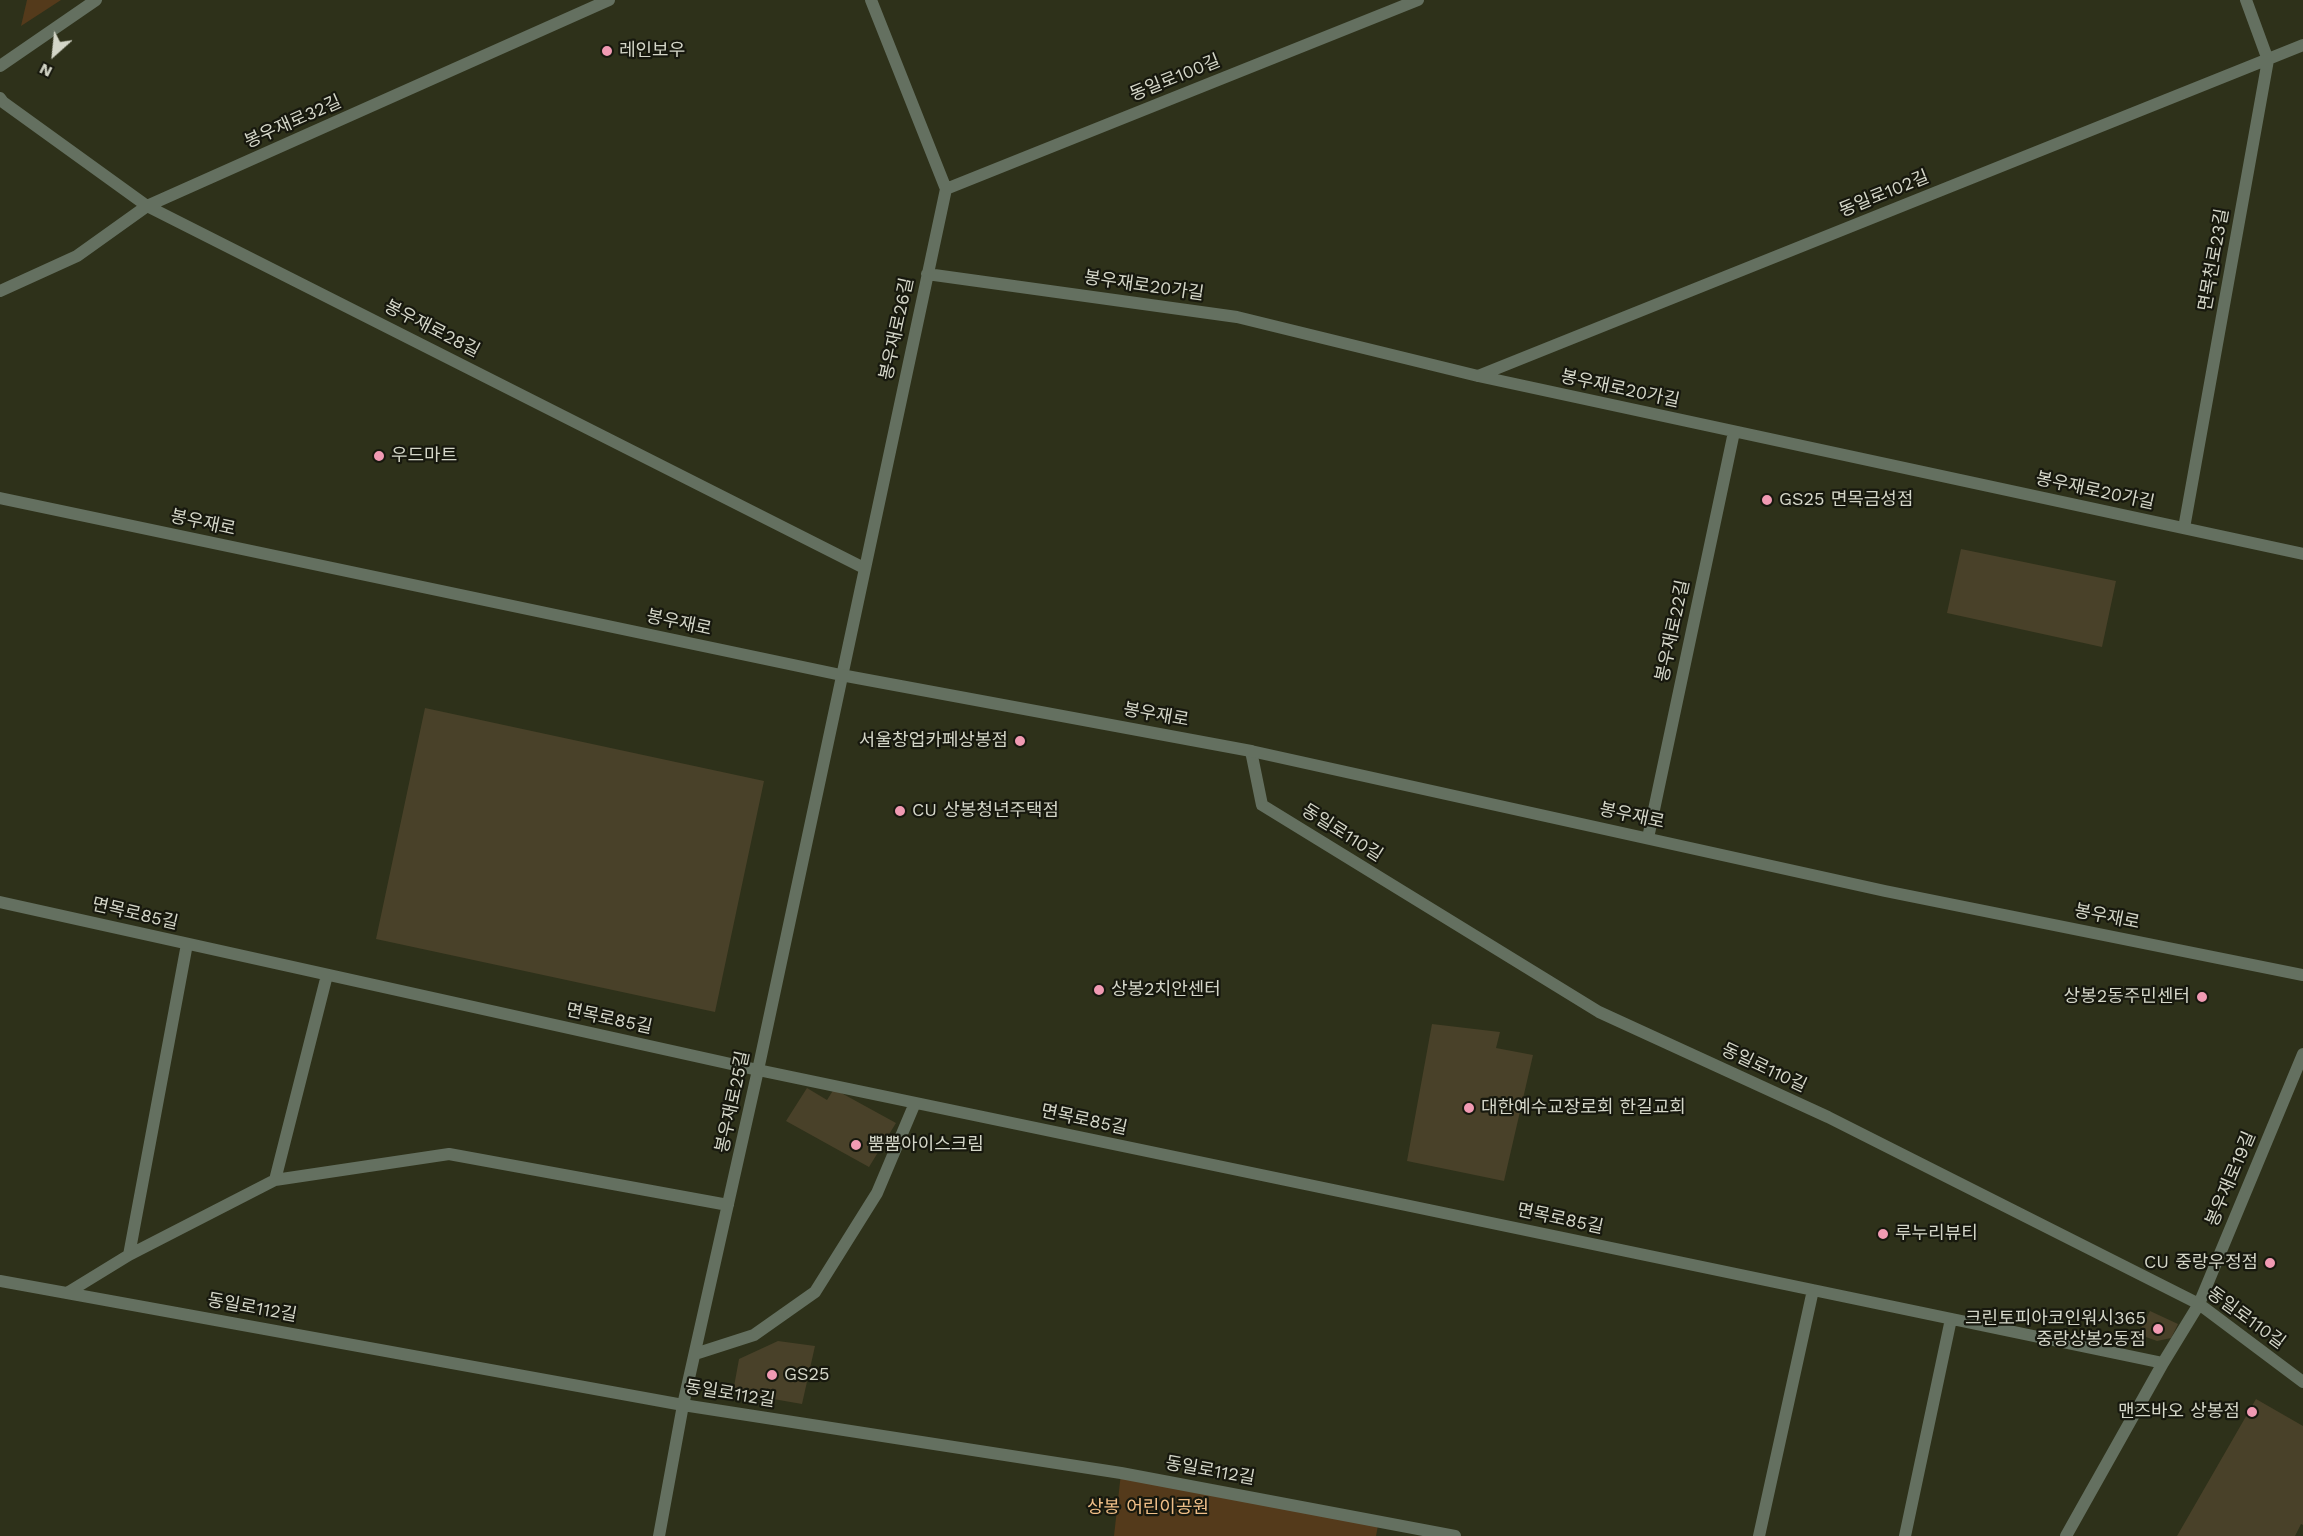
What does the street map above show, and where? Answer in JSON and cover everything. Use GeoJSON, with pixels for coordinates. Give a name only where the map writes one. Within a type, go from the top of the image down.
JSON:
{"type":"FeatureCollection","features":[{"type":"Feature","properties":{"kind":"street"},"geometry":{"type":"LineString","coordinates":[[0,66],[96,0]]}},
{"type":"Feature","properties":{"kind":"street","name":"봉우재로32길"},"geometry":{"type":"LineString","coordinates":[[0,291],[77,256],[147,206],[609,0]]}},
{"type":"Feature","properties":{"kind":"street"},"geometry":{"type":"LineString","coordinates":[[871,0],[946,189]]}},
{"type":"Feature","properties":{"kind":"street","name":"동일로100길"},"geometry":{"type":"LineString","coordinates":[[946,189],[1418,0]]}},
{"type":"Feature","properties":{"kind":"street"},"geometry":{"type":"LineString","coordinates":[[2246,0],[2268,59]]}},
{"type":"Feature","properties":{"kind":"street","name":"동일로102길"},"geometry":{"type":"LineString","coordinates":[[1478,376],[2303,45]]}},
{"type":"Feature","properties":{"kind":"street","name":"면목천로23길"},"geometry":{"type":"LineString","coordinates":[[2184,528],[2268,59]]}},
{"type":"Feature","properties":{"kind":"street","name":"봉우재로28길"},"geometry":{"type":"LineString","coordinates":[[0,98],[147,206],[864,568]]}},
{"type":"Feature","properties":{"kind":"street","name":"봉우재로26길"},"geometry":{"type":"LineString","coordinates":[[841,675],[946,189]]}},
{"type":"Feature","properties":{"kind":"street","name":"봉우재로20가길"},"geometry":{"type":"LineString","coordinates":[[927,274],[1237,317],[1478,376],[2303,554]]}},
{"type":"Feature","properties":{"kind":"street","name":"봉우재로22길"},"geometry":{"type":"LineString","coordinates":[[1648,838],[1734,432]]}},
{"type":"Feature","properties":{"kind":"street","name":"봉우재로"},"geometry":{"type":"LineString","coordinates":[[0,498],[841,675],[1251,750],[1885,891],[2303,975]]}},
{"type":"Feature","properties":{"kind":"street","name":"봉우재로25길"},"geometry":{"type":"LineString","coordinates":[[659,1536],[683,1405],[758,1070],[841,675]]}},
{"type":"Feature","properties":{"kind":"street","name":"동일로110길"},"geometry":{"type":"LineString","coordinates":[[1251,750],[1263,805],[1599,1012],[1828,1117],[2199,1304],[2303,1382]]}},
{"type":"Feature","properties":{"kind":"street","name":"면목로85길"},"geometry":{"type":"LineString","coordinates":[[0,902],[758,1070],[2163,1363]]}},
{"type":"Feature","properties":{"kind":"street"},"geometry":{"type":"LineString","coordinates":[[129,1255],[187,944]]}},
{"type":"Feature","properties":{"kind":"street"},"geometry":{"type":"LineString","coordinates":[[275,1180],[327,975]]}},
{"type":"Feature","properties":{"kind":"street","name":"봉우재로19길"},"geometry":{"type":"LineString","coordinates":[[2066,1536],[2163,1363],[2199,1304],[2303,1054]]}},
{"type":"Feature","properties":{"kind":"street"},"geometry":{"type":"LineString","coordinates":[[694,1354],[754,1335],[815,1292],[877,1193],[915,1103]]}},
{"type":"Feature","properties":{"kind":"street"},"geometry":{"type":"LineString","coordinates":[[67,1293],[129,1255],[275,1180],[450,1154],[728,1205]]}},
{"type":"Feature","properties":{"kind":"street","name":"동일로112길"},"geometry":{"type":"LineString","coordinates":[[0,1281],[683,1405],[1121,1473],[1455,1536]]}},
{"type":"Feature","properties":{"kind":"street"},"geometry":{"type":"LineString","coordinates":[[1759,1536],[1813,1290]]}},
{"type":"Feature","properties":{"kind":"street"},"geometry":{"type":"LineString","coordinates":[[1905,1536],[1951,1319]]}},
{"type":"Feature","properties":{"kind":"green space"},"geometry":{"type":"Polygon","coordinates":[[[27,0],[61,0],[21,26],[27,0]]]}},
{"type":"Feature","properties":{"kind":"green space","name":"상봉 어린이공원"},"geometry":{"type":"Polygon","coordinates":[[[1121,1473],[1379,1520],[1376,1536],[1114,1536],[1121,1473]]]}},
{"type":"Feature","properties":{"kind":"building"},"geometry":{"type":"Polygon","coordinates":[[[1961,549],[2116,581],[2102,647],[1947,613],[1961,549]]]}},
{"type":"Feature","properties":{"kind":"building"},"geometry":{"type":"Polygon","coordinates":[[[425,708],[764,781],[715,1012],[376,939],[425,708]]]}},
{"type":"Feature","properties":{"kind":"building","name":"대한예수교장로회 한길교회"},"geometry":{"type":"Polygon","coordinates":[[[1432,1024],[1500,1032],[1496,1048],[1533,1055],[1504,1181],[1407,1161],[1432,1024]]]}},
{"type":"Feature","properties":{"kind":"building","name":"뿜뿜아이스크림"},"geometry":{"type":"Polygon","coordinates":[[[807,1088],[827,1100],[834,1089],[896,1123],[869,1167],[786,1121],[807,1088]]]}},
{"type":"Feature","properties":{"kind":"building","name":"크린토피아코인워시365 중랑상봉2동점"},"geometry":{"type":"Polygon","coordinates":[[[2150,1311],[2178,1324],[2171,1338],[2157,1341],[2138,1334],[2150,1311]]]}},
{"type":"Feature","properties":{"kind":"building","name":"GS25"},"geometry":{"type":"Polygon","coordinates":[[[778,1341],[815,1346],[802,1404],[733,1392],[739,1359],[778,1341]]]}},
{"type":"Feature","properties":{"kind":"building"},"geometry":{"type":"Polygon","coordinates":[[[2256,1399],[2303,1426],[2303,1525],[2301,1524],[2295,1536],[2177,1536],[2256,1399]]]}},
{"type":"Feature","properties":{"kind":"place","name":"레인보우"},"geometry":{"type":"Point","coordinates":[607,51]}},
{"type":"Feature","properties":{"kind":"place","name":"우드마트"},"geometry":{"type":"Point","coordinates":[379,456]}},
{"type":"Feature","properties":{"kind":"place","name":"GS25 면목금성점"},"geometry":{"type":"Point","coordinates":[1767,500]}},
{"type":"Feature","properties":{"kind":"place","name":"서울창업카페상봉점"},"geometry":{"type":"Point","coordinates":[1020,741]}},
{"type":"Feature","properties":{"kind":"place","name":"CU 상봉청년주택점"},"geometry":{"type":"Point","coordinates":[900,811]}},
{"type":"Feature","properties":{"kind":"place","name":"상봉2치안센터"},"geometry":{"type":"Point","coordinates":[1099,990]}},
{"type":"Feature","properties":{"kind":"place","name":"상봉2동주민센터"},"geometry":{"type":"Point","coordinates":[2202,997]}},
{"type":"Feature","properties":{"kind":"place","name":"대한예수교장로회 한길교회"},"geometry":{"type":"Point","coordinates":[1469,1108]}},
{"type":"Feature","properties":{"kind":"place","name":"뿜뿜아이스크림"},"geometry":{"type":"Point","coordinates":[856,1145]}},
{"type":"Feature","properties":{"kind":"place","name":"루누리뷰티"},"geometry":{"type":"Point","coordinates":[1883,1234]}},
{"type":"Feature","properties":{"kind":"place","name":"CU 중랑우정점"},"geometry":{"type":"Point","coordinates":[2270,1263]}},
{"type":"Feature","properties":{"kind":"place","name":"크린토피아코인워시365 중랑상봉2동점"},"geometry":{"type":"Point","coordinates":[2158,1329]}},
{"type":"Feature","properties":{"kind":"place","name":"GS25"},"geometry":{"type":"Point","coordinates":[772,1375]}},
{"type":"Feature","properties":{"kind":"place","name":"맨즈바오 상봉점"},"geometry":{"type":"Point","coordinates":[2252,1412]}}]}
